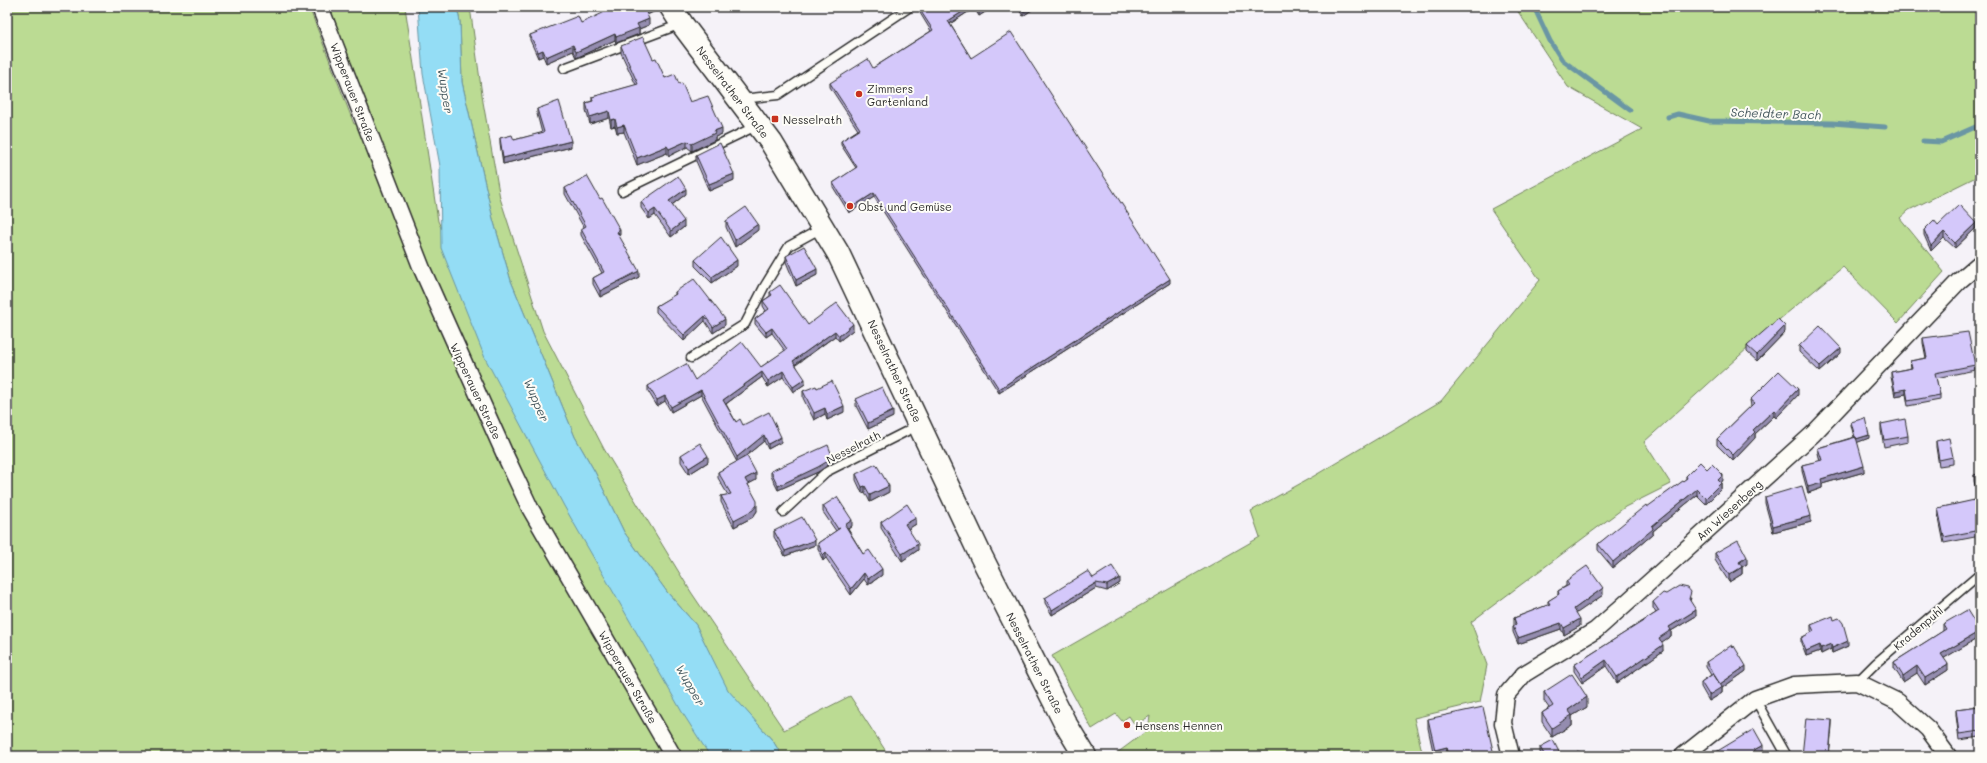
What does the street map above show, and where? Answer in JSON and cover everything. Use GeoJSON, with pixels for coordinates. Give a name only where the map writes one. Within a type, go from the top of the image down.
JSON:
{"type":"FeatureCollection","features":[{"type":"Feature","properties":{"kind":"main road","name":"Nesselrather Straße"},"geometry":{"type":"LineString","coordinates":[[676,15],[786,165],[838,253],[1031,657],[1065,723],[1085,756]]}},
{"type":"Feature","properties":{"kind":"street","name":"Wipperauer Straße"},"geometry":{"type":"LineString","coordinates":[[320,7],[422,269],[530,508],[673,756]]}},
{"type":"Feature","properties":{"kind":"street","name":"Am Wiesenberg"},"geometry":{"type":"LineString","coordinates":[[1511,756],[1503,723],[1506,695],[1524,674],[1596,630],[1663,570],[1813,434],[1959,281],[1980,263]]}},
{"type":"Feature","properties":{"kind":"street"},"geometry":{"type":"LineString","coordinates":[[1683,756],[1755,699],[1794,685],[1857,682],[1898,702],[1928,729],[1948,756]]}},
{"type":"Feature","properties":{"kind":"lane"},"geometry":{"type":"LineString","coordinates":[[739,99],[778,95],[910,7]]}},
{"type":"Feature","properties":{"kind":"lane"},"geometry":{"type":"LineString","coordinates":[[564,68],[676,15]]}},
{"type":"Feature","properties":{"kind":"lane"},"geometry":{"type":"LineString","coordinates":[[622,191],[758,125]]}},
{"type":"Feature","properties":{"kind":"lane"},"geometry":{"type":"LineString","coordinates":[[691,358],[745,324],[764,287],[789,246],[823,227]]}},
{"type":"Feature","properties":{"kind":"lane","name":"Nesselrath"},"geometry":{"type":"LineString","coordinates":[[783,512],[826,472],[920,424]]}},
{"type":"Feature","properties":{"kind":"lane","name":"Kradenpuhl"},"geometry":{"type":"LineString","coordinates":[[1857,682],[1876,663],[1980,574]]}},
{"type":"Feature","properties":{"kind":"lane"},"geometry":{"type":"LineString","coordinates":[[1755,699],[1787,756]]}},
{"type":"Feature","properties":{"kind":"green space"},"geometry":{"type":"Polygon","coordinates":[[[7,7],[309,7],[354,124],[374,121],[329,7],[405,7],[438,221],[541,452],[718,756],[7,756],[7,679],[9,678],[7,664],[7,7]]]}},
{"type":"Feature","properties":{"kind":"green space"},"geometry":{"type":"Polygon","coordinates":[[[457,7],[470,7],[483,102],[500,198],[543,331],[604,449],[691,592],[784,730],[850,696],[889,756],[782,756],[773,741],[727,690],[696,625],[667,592],[624,532],[595,472],[575,437],[511,281],[493,219],[462,82],[460,22],[457,7]]]}},
{"type":"Feature","properties":{"kind":"green space"},"geometry":{"type":"Polygon","coordinates":[[[1515,7],[1980,7],[1980,175],[1909,210],[1900,218],[1944,272],[1898,323],[1843,267],[1780,319],[1644,442],[1671,484],[1625,507],[1471,622],[1487,665],[1480,702],[1414,718],[1423,756],[1113,756],[1148,730],[1150,716],[1135,725],[1129,716],[1122,721],[1116,714],[1092,729],[1052,656],[1260,537],[1251,511],[1314,476],[1441,401],[1540,280],[1491,209],[1642,129],[1568,87],[1515,7]]]}},
{"type":"Feature","properties":{"kind":"water","name":"Wupper"},"geometry":{"type":"Polygon","coordinates":[[[418,7],[457,7],[460,22],[462,82],[493,219],[511,281],[575,437],[595,472],[624,532],[667,592],[696,625],[728,690],[773,741],[782,756],[710,756],[682,712],[564,506],[485,358],[441,248],[440,166],[423,74],[418,7]]]}},
{"type":"Feature","properties":{"kind":"building"},"geometry":{"type":"Polygon","coordinates":[[[616,7],[651,7],[645,10],[649,19],[637,24],[639,28],[616,37],[615,34],[576,52],[573,45],[546,57],[543,50],[538,52],[530,35],[578,16],[581,23],[616,7]]]}},
{"type":"Feature","properties":{"kind":"building"},"geometry":{"type":"Polygon","coordinates":[[[924,7],[970,7],[948,21],[971,58],[1011,32],[1170,279],[999,389],[874,193],[849,209],[833,183],[857,167],[841,141],[860,129],[830,83],[868,59],[873,68],[933,30],[920,10],[924,7]]]}},
{"type":"Feature","properties":{"kind":"building"},"geometry":{"type":"Polygon","coordinates":[[[976,7],[987,7],[979,12],[976,7]]]}},
{"type":"Feature","properties":{"kind":"building"},"geometry":{"type":"Polygon","coordinates":[[[1020,7],[1031,7],[1023,12],[1020,7]]]}},
{"type":"Feature","properties":{"kind":"building"},"geometry":{"type":"Polygon","coordinates":[[[643,37],[653,59],[656,58],[665,78],[675,74],[679,84],[682,83],[690,102],[708,96],[722,128],[692,144],[687,141],[669,149],[667,146],[637,158],[624,125],[617,127],[615,119],[611,120],[609,111],[590,117],[586,103],[593,101],[592,97],[638,84],[621,46],[643,37]]]}},
{"type":"Feature","properties":{"kind":"building"},"geometry":{"type":"Polygon","coordinates":[[[559,101],[571,141],[503,158],[500,138],[512,135],[514,140],[544,132],[537,109],[559,101]]]}},
{"type":"Feature","properties":{"kind":"building"},"geometry":{"type":"Polygon","coordinates":[[[720,143],[734,174],[709,184],[696,155],[720,143]]]}},
{"type":"Feature","properties":{"kind":"building"},"geometry":{"type":"Polygon","coordinates":[[[587,176],[600,199],[602,198],[620,230],[617,232],[639,271],[600,291],[593,278],[604,272],[581,229],[586,226],[565,188],[587,176]]]}},
{"type":"Feature","properties":{"kind":"building"},"geometry":{"type":"Polygon","coordinates":[[[678,176],[686,189],[669,201],[684,221],[671,231],[655,209],[649,213],[641,202],[678,176]]]}},
{"type":"Feature","properties":{"kind":"building"},"geometry":{"type":"Polygon","coordinates":[[[1959,205],[1976,223],[1955,243],[1944,232],[1931,246],[1924,230],[1934,220],[1938,225],[1959,205]]]}},
{"type":"Feature","properties":{"kind":"building"},"geometry":{"type":"Polygon","coordinates":[[[746,207],[758,224],[735,240],[726,221],[746,207]]]}},
{"type":"Feature","properties":{"kind":"building"},"geometry":{"type":"Polygon","coordinates":[[[721,237],[737,260],[712,277],[695,260],[721,237]]]}},
{"type":"Feature","properties":{"kind":"building"},"geometry":{"type":"Polygon","coordinates":[[[804,246],[817,269],[796,280],[786,256],[804,246]]]}},
{"type":"Feature","properties":{"kind":"building"},"geometry":{"type":"Polygon","coordinates":[[[694,279],[725,319],[713,327],[705,316],[684,335],[656,306],[676,294],[675,292],[694,279]]]}},
{"type":"Feature","properties":{"kind":"building"},"geometry":{"type":"Polygon","coordinates":[[[780,285],[808,325],[837,303],[853,324],[839,336],[835,331],[793,361],[805,379],[793,387],[783,371],[768,381],[762,372],[723,400],[736,422],[740,419],[743,425],[769,412],[781,437],[768,444],[764,435],[737,457],[701,390],[671,407],[665,396],[657,400],[648,386],[686,364],[695,380],[742,342],[761,367],[787,349],[772,328],[766,332],[755,319],[769,309],[763,301],[772,295],[770,292],[780,285]]]}},
{"type":"Feature","properties":{"kind":"building"},"geometry":{"type":"Polygon","coordinates":[[[1778,319],[1785,326],[1757,355],[1747,346],[1778,319]]]}},
{"type":"Feature","properties":{"kind":"building"},"geometry":{"type":"Polygon","coordinates":[[[1820,326],[1841,348],[1820,366],[1799,346],[1820,326]]]}},
{"type":"Feature","properties":{"kind":"building"},"geometry":{"type":"Polygon","coordinates":[[[1968,332],[1975,365],[1935,373],[1940,395],[1908,401],[1906,389],[1895,391],[1891,372],[1912,368],[1910,361],[1927,358],[1923,338],[1968,332]]]}},
{"type":"Feature","properties":{"kind":"building"},"geometry":{"type":"Polygon","coordinates":[[[1779,371],[1798,389],[1776,412],[1774,410],[1753,430],[1755,432],[1733,455],[1717,439],[1754,403],[1750,400],[1779,371]]]}},
{"type":"Feature","properties":{"kind":"building"},"geometry":{"type":"Polygon","coordinates":[[[832,381],[844,406],[827,414],[825,408],[814,413],[803,391],[816,386],[817,388],[832,381]]]}},
{"type":"Feature","properties":{"kind":"building"},"geometry":{"type":"Polygon","coordinates":[[[882,387],[893,411],[868,423],[856,399],[882,387]]]}},
{"type":"Feature","properties":{"kind":"building"},"geometry":{"type":"Polygon","coordinates":[[[1865,418],[1869,435],[1856,439],[1851,422],[1865,418]]]}},
{"type":"Feature","properties":{"kind":"building"},"geometry":{"type":"Polygon","coordinates":[[[1905,419],[1908,436],[1884,440],[1881,424],[1905,419]]]}},
{"type":"Feature","properties":{"kind":"building"},"geometry":{"type":"Polygon","coordinates":[[[1856,437],[1864,466],[1821,479],[1822,483],[1808,487],[1802,465],[1822,460],[1818,448],[1856,437]]]}},
{"type":"Feature","properties":{"kind":"building"},"geometry":{"type":"Polygon","coordinates":[[[1949,438],[1953,457],[1939,460],[1936,441],[1949,438]]]}},
{"type":"Feature","properties":{"kind":"building"},"geometry":{"type":"Polygon","coordinates":[[[700,443],[708,456],[689,468],[681,455],[700,443]]]}},
{"type":"Feature","properties":{"kind":"building"},"geometry":{"type":"Polygon","coordinates":[[[828,445],[833,458],[818,467],[778,486],[771,471],[828,445]]]}},
{"type":"Feature","properties":{"kind":"building"},"geometry":{"type":"Polygon","coordinates":[[[747,456],[756,473],[745,479],[757,501],[757,505],[753,510],[734,520],[721,496],[731,494],[718,472],[747,456]]]}},
{"type":"Feature","properties":{"kind":"building"},"geometry":{"type":"Polygon","coordinates":[[[1700,462],[1707,469],[1712,464],[1723,475],[1718,480],[1721,483],[1706,498],[1697,489],[1652,526],[1653,529],[1613,562],[1598,544],[1646,505],[1647,507],[1687,478],[1686,476],[1700,462]]]}},
{"type":"Feature","properties":{"kind":"building"},"geometry":{"type":"Polygon","coordinates":[[[876,464],[889,486],[870,495],[865,486],[862,487],[856,474],[876,464]]]}},
{"type":"Feature","properties":{"kind":"building"},"geometry":{"type":"Polygon","coordinates":[[[1980,473],[1980,530],[1944,537],[1938,508],[1979,499],[1974,475],[1980,473]]]}},
{"type":"Feature","properties":{"kind":"building"},"geometry":{"type":"Polygon","coordinates":[[[1802,486],[1811,516],[1773,526],[1765,497],[1802,486]]]}},
{"type":"Feature","properties":{"kind":"building"},"geometry":{"type":"Polygon","coordinates":[[[837,497],[852,520],[845,525],[863,554],[869,550],[882,569],[868,579],[864,573],[851,589],[826,552],[823,555],[818,543],[840,528],[838,529],[823,506],[837,497]]]}},
{"type":"Feature","properties":{"kind":"building"},"geometry":{"type":"Polygon","coordinates":[[[907,504],[916,518],[905,524],[918,544],[902,554],[881,522],[907,504]]]}},
{"type":"Feature","properties":{"kind":"building"},"geometry":{"type":"Polygon","coordinates":[[[802,517],[815,540],[785,551],[774,531],[802,517]]]}},
{"type":"Feature","properties":{"kind":"building"},"geometry":{"type":"Polygon","coordinates":[[[1738,540],[1747,557],[1739,562],[1742,567],[1729,575],[1715,553],[1738,540]]]}},
{"type":"Feature","properties":{"kind":"building"},"geometry":{"type":"Polygon","coordinates":[[[1112,566],[1120,578],[1107,585],[1096,583],[1052,610],[1045,598],[1088,571],[1093,578],[1112,566]]]}},
{"type":"Feature","properties":{"kind":"building"},"geometry":{"type":"Polygon","coordinates":[[[1587,566],[1603,588],[1574,609],[1580,619],[1564,628],[1561,623],[1518,638],[1513,626],[1516,624],[1514,618],[1550,604],[1548,601],[1559,594],[1558,591],[1569,585],[1566,581],[1587,566]]]}},
{"type":"Feature","properties":{"kind":"building"},"geometry":{"type":"Polygon","coordinates":[[[1679,586],[1688,588],[1691,592],[1689,599],[1696,610],[1669,627],[1671,630],[1659,638],[1663,645],[1617,677],[1606,660],[1582,677],[1574,665],[1659,611],[1653,602],[1663,593],[1666,594],[1679,586]]]}},
{"type":"Feature","properties":{"kind":"building"},"geometry":{"type":"Polygon","coordinates":[[[1967,610],[1980,631],[1941,654],[1948,664],[1925,678],[1917,666],[1903,676],[1894,662],[1946,629],[1943,624],[1967,610]]]}},
{"type":"Feature","properties":{"kind":"building"},"geometry":{"type":"Polygon","coordinates":[[[1833,616],[1834,620],[1839,618],[1843,623],[1848,641],[1832,648],[1831,644],[1821,648],[1820,645],[1806,651],[1801,638],[1814,631],[1811,625],[1833,616]]]}},
{"type":"Feature","properties":{"kind":"building"},"geometry":{"type":"Polygon","coordinates":[[[1732,645],[1746,666],[1720,684],[1706,662],[1732,645]]]}},
{"type":"Feature","properties":{"kind":"building"},"geometry":{"type":"Polygon","coordinates":[[[1572,674],[1587,697],[1568,710],[1572,715],[1552,728],[1542,713],[1553,706],[1544,692],[1572,674]]]}},
{"type":"Feature","properties":{"kind":"building"},"geometry":{"type":"Polygon","coordinates":[[[1713,674],[1722,687],[1709,695],[1701,682],[1713,674]]]}},
{"type":"Feature","properties":{"kind":"building"},"geometry":{"type":"Polygon","coordinates":[[[1980,706],[1980,731],[1959,734],[1956,709],[1980,706]]]}},
{"type":"Feature","properties":{"kind":"building"},"geometry":{"type":"Polygon","coordinates":[[[1483,707],[1494,755],[1503,752],[1507,756],[1449,756],[1447,747],[1435,750],[1428,719],[1483,707]]]}},
{"type":"Feature","properties":{"kind":"building"},"geometry":{"type":"Polygon","coordinates":[[[1806,718],[1832,720],[1829,756],[1802,756],[1806,718]]]}},
{"type":"Feature","properties":{"kind":"building"},"geometry":{"type":"Polygon","coordinates":[[[1754,729],[1763,745],[1754,750],[1758,756],[1719,756],[1716,752],[1754,729]]]}},
{"type":"Feature","properties":{"kind":"building"},"geometry":{"type":"Polygon","coordinates":[[[1553,740],[1561,756],[1545,756],[1540,747],[1553,740]]]}},
{"type":"Feature","properties":{"kind":"building"},"geometry":{"type":"Polygon","coordinates":[[[1624,749],[1627,756],[1613,756],[1624,749]]]}},
{"type":"Feature","properties":{"kind":"building"},"geometry":{"type":"Polygon","coordinates":[[[1579,751],[1582,756],[1570,756],[1579,751]]]}},
{"type":"Feature","properties":{"kind":"waterway","name":"Scheidter Bach"},"geometry":{"type":"LineString","coordinates":[[1534,7],[1550,41],[1562,60],[1630,110]]}},
{"type":"Feature","properties":{"kind":"waterway","name":"Scheidter Bach"},"geometry":{"type":"LineString","coordinates":[[1668,117],[1678,114],[1709,121],[1832,123],[1885,127]]}},
{"type":"Feature","properties":{"kind":"waterway","name":"Scheidter Bach"},"geometry":{"type":"LineString","coordinates":[[1923,141],[1941,142],[1980,125]]}},
{"type":"Feature","properties":{"kind":"place","name":"Zimmers Gartenland"},"geometry":{"type":"Point","coordinates":[859,94]}},
{"type":"Feature","properties":{"kind":"place","name":"Nesselrath"},"geometry":{"type":"Point","coordinates":[775,119]}},
{"type":"Feature","properties":{"kind":"place","name":"Obst und Gemüse"},"geometry":{"type":"Point","coordinates":[850,206]}},
{"type":"Feature","properties":{"kind":"place","name":"Hensens Hennen"},"geometry":{"type":"Point","coordinates":[1127,725]}}]}
